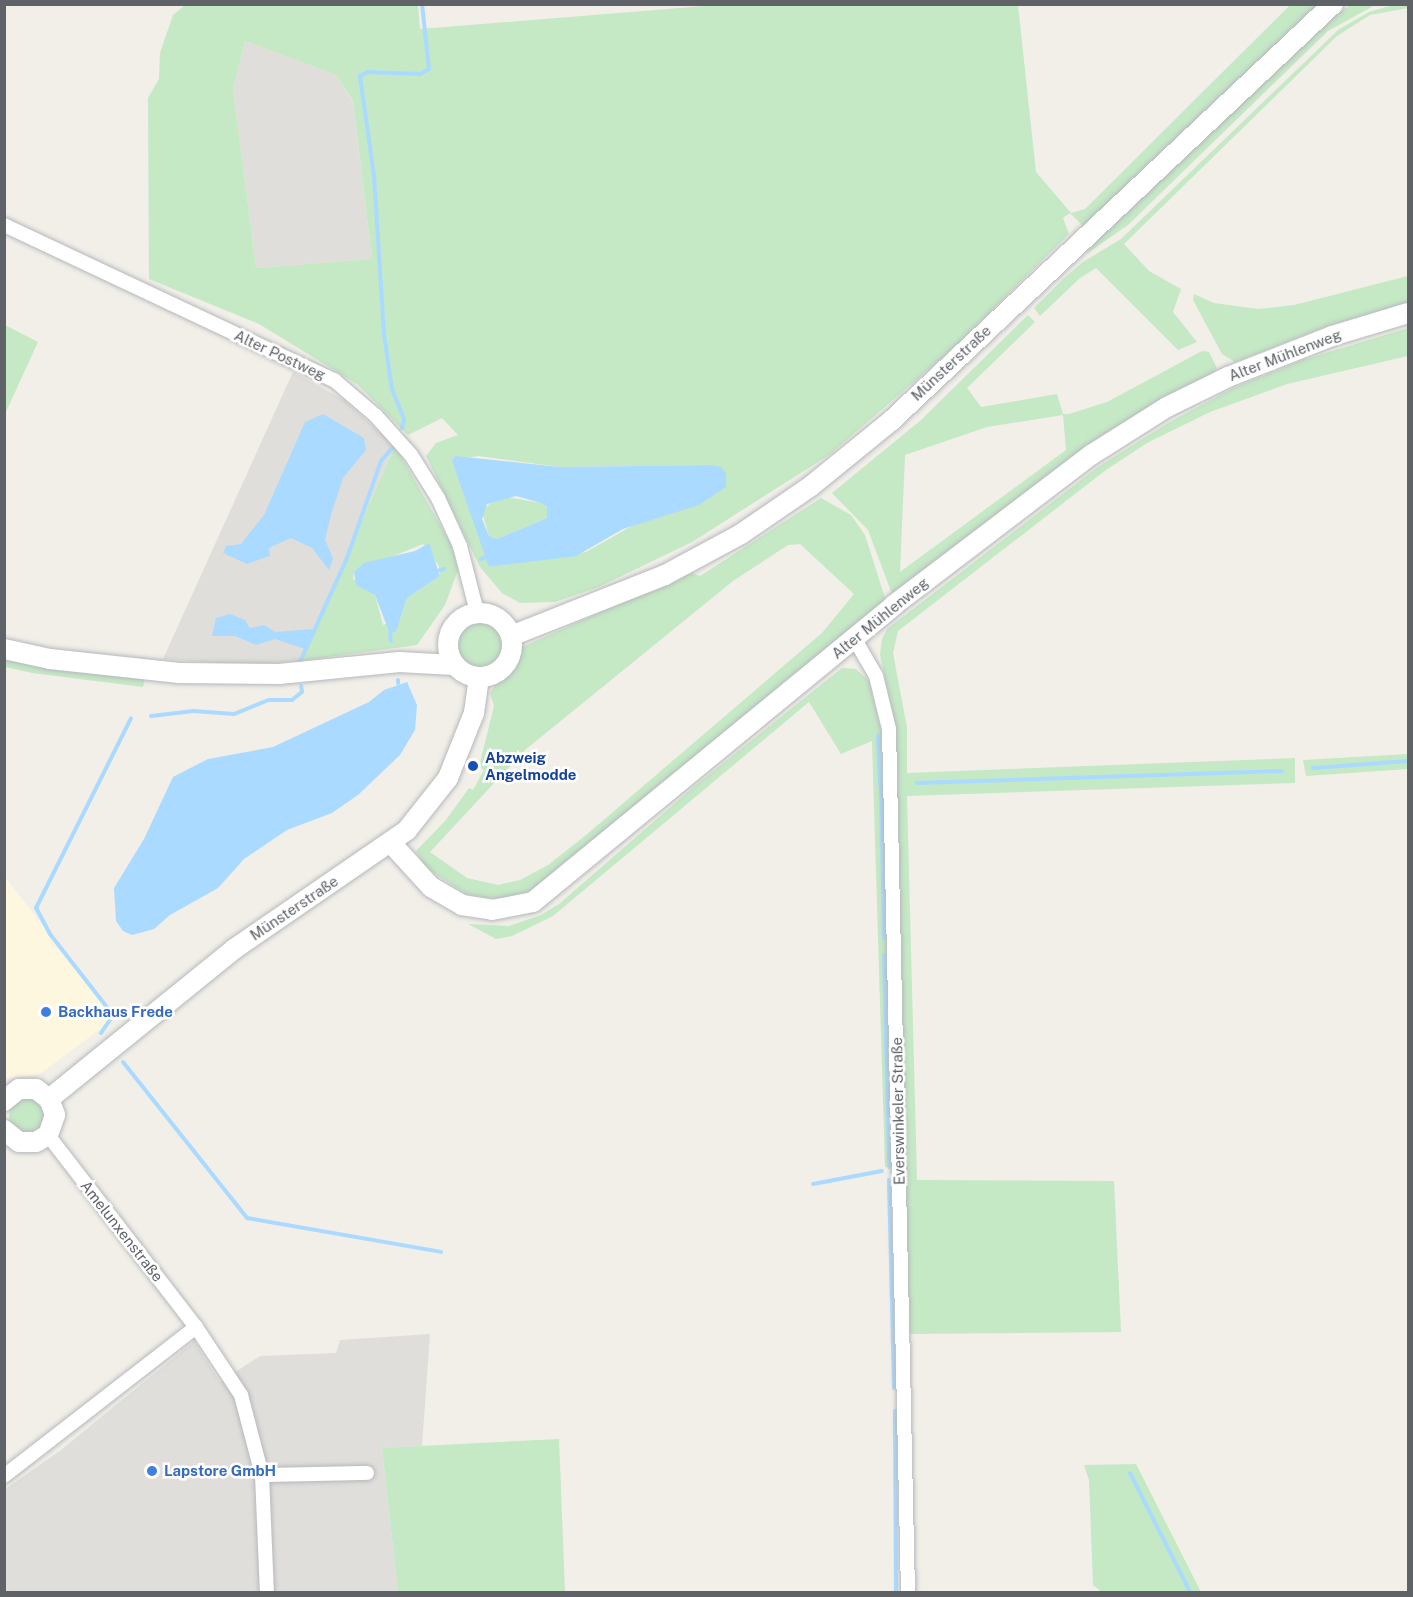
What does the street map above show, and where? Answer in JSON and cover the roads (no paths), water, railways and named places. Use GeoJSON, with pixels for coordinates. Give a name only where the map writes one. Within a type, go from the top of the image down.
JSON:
{"type":"FeatureCollection","features":[{"type":"Feature","properties":{"kind":"street","name":"Münsterstraße"},"geometry":{"type":"LineString","coordinates":[[511,636],[665,576],[741,534],[811,486],[891,421],[1333,4]]}},
{"type":"Feature","properties":{"kind":"street","name":"Alter Postweg"},"geometry":{"type":"LineString","coordinates":[[4,225],[334,380],[376,416],[411,455],[438,498],[460,546],[477,612]]}},
{"type":"Feature","properties":{"kind":"street","name":"Alter Mühlenweg"},"geometry":{"type":"LineString","coordinates":[[391,843],[431,887],[462,905],[499,910],[532,902],[566,878],[854,638],[1052,484],[1167,407],[1265,360],[1408,313]]}},
{"type":"Feature","properties":{"kind":"street"},"geometry":{"type":"LineString","coordinates":[[4,649],[50,659],[179,673],[279,674],[399,662],[454,665],[479,677],[498,672],[505,665],[512,646],[511,636],[498,618],[477,612],[458,620],[448,638],[399,662]]}},
{"type":"Feature","properties":{"kind":"street"},"geometry":{"type":"LineString","coordinates":[[448,638],[454,665]]}},
{"type":"Feature","properties":{"kind":"street","name":"Everswinkeler Straße"},"geometry":{"type":"LineString","coordinates":[[854,638],[876,676],[889,729],[908,1593]]}},
{"type":"Feature","properties":{"kind":"street","name":"Münsterstraße"},"geometry":{"type":"LineString","coordinates":[[50,1098],[234,949],[311,892],[391,843],[423,813],[448,778],[474,713],[479,677]]}},
{"type":"Feature","properties":{"kind":"street"},"geometry":{"type":"LineString","coordinates":[[5,1132],[28,1143],[48,1135],[55,1115],[50,1098],[36,1089],[7,1092]]}},
{"type":"Feature","properties":{"kind":"street","name":"Amelunxenstraße"},"geometry":{"type":"LineString","coordinates":[[48,1135],[196,1327],[241,1395],[262,1475],[267,1593]]}},
{"type":"Feature","properties":{"kind":"street"},"geometry":{"type":"LineString","coordinates":[[4,1476],[196,1327]]}},
{"type":"Feature","properties":{"kind":"street"},"geometry":{"type":"LineString","coordinates":[[262,1475],[367,1473]]}},
{"type":"Feature","properties":{"kind":"water"},"geometry":{"type":"Polygon","coordinates":[[[323,414],[364,438],[366,450],[343,478],[331,515],[325,540],[333,558],[329,570],[312,548],[291,538],[269,548],[270,556],[247,564],[223,553],[226,546],[241,544],[264,515],[305,422],[323,414]]]}},
{"type":"Feature","properties":{"kind":"water"},"geometry":{"type":"Polygon","coordinates":[[[455,456],[560,467],[710,465],[721,467],[726,473],[726,487],[699,505],[623,529],[576,556],[489,567],[452,461],[455,456]],[[516,496],[487,504],[482,519],[489,536],[497,539],[547,518],[547,507],[516,496]]]}},
{"type":"Feature","properties":{"kind":"water"},"geometry":{"type":"Polygon","coordinates":[[[429,543],[440,576],[407,598],[396,631],[390,634],[375,595],[356,585],[354,572],[364,563],[415,551],[429,543]]]}},
{"type":"Feature","properties":{"kind":"water"},"geometry":{"type":"Polygon","coordinates":[[[230,614],[245,620],[250,628],[264,625],[275,632],[314,629],[305,649],[275,639],[256,645],[235,636],[212,636],[216,618],[230,614]]]}},
{"type":"Feature","properties":{"kind":"water"},"geometry":{"type":"Polygon","coordinates":[[[407,682],[417,705],[415,730],[400,755],[358,795],[332,813],[287,830],[244,859],[218,888],[170,915],[154,929],[132,935],[123,931],[116,921],[114,888],[144,839],[173,777],[208,759],[273,747],[369,702],[384,690],[407,682]]]}},
{"type":"Feature","properties":{"kind":"waterway"},"geometry":{"type":"LineString","coordinates":[[402,428],[404,419],[392,390],[384,334],[374,176],[360,76],[368,72],[420,74],[429,69],[422,4]]}},
{"type":"Feature","properties":{"kind":"waterway"},"geometry":{"type":"LineString","coordinates":[[300,662],[347,558],[381,461],[393,447]]}},
{"type":"Feature","properties":{"kind":"waterway"},"geometry":{"type":"LineString","coordinates":[[481,559],[486,557]]}},
{"type":"Feature","properties":{"kind":"waterway"},"geometry":{"type":"LineString","coordinates":[[440,570],[444,569]]}},
{"type":"Feature","properties":{"kind":"waterway"},"geometry":{"type":"LineString","coordinates":[[390,634],[391,641]]}},
{"type":"Feature","properties":{"kind":"waterway"},"geometry":{"type":"LineString","coordinates":[[151,716],[194,711],[234,714],[269,700],[292,700],[302,692],[301,686]]}},
{"type":"Feature","properties":{"kind":"waterway"},"geometry":{"type":"LineString","coordinates":[[101,1033],[113,1015],[50,934],[36,908],[131,718]]}},
{"type":"Feature","properties":{"kind":"waterway"},"geometry":{"type":"LineString","coordinates":[[878,736],[880,784]]}},
{"type":"Feature","properties":{"kind":"waterway"},"geometry":{"type":"LineString","coordinates":[[1313,768],[1408,761]]}},
{"type":"Feature","properties":{"kind":"waterway"},"geometry":{"type":"LineString","coordinates":[[917,783],[1282,771]]}},
{"type":"Feature","properties":{"kind":"waterway"},"geometry":{"type":"LineString","coordinates":[[881,784],[884,938]]}},
{"type":"Feature","properties":{"kind":"waterway"},"geometry":{"type":"LineString","coordinates":[[884,955],[889,1167]]}},
{"type":"Feature","properties":{"kind":"waterway"},"geometry":{"type":"LineString","coordinates":[[123,1062],[247,1218],[441,1252]]}},
{"type":"Feature","properties":{"kind":"waterway"},"geometry":{"type":"LineString","coordinates":[[813,1184],[882,1171]]}},
{"type":"Feature","properties":{"kind":"waterway"},"geometry":{"type":"LineString","coordinates":[[889,1180],[894,1388]]}},
{"type":"Feature","properties":{"kind":"waterway"},"geometry":{"type":"LineString","coordinates":[[895,1411],[896,1592]]}},
{"type":"Feature","properties":{"kind":"waterway"},"geometry":{"type":"LineString","coordinates":[[1130,1473],[1190,1592]]}},
{"type":"Feature","properties":{"kind":"place","name":"Abzweig Angelmodde"},"geometry":{"type":"Point","coordinates":[473,766]}},
{"type":"Feature","properties":{"kind":"place","name":"Backhaus Frede"},"geometry":{"type":"Point","coordinates":[46,1012]}},
{"type":"Feature","properties":{"kind":"place","name":"Lapstore GmbH"},"geometry":{"type":"Point","coordinates":[152,1471]}}]}
